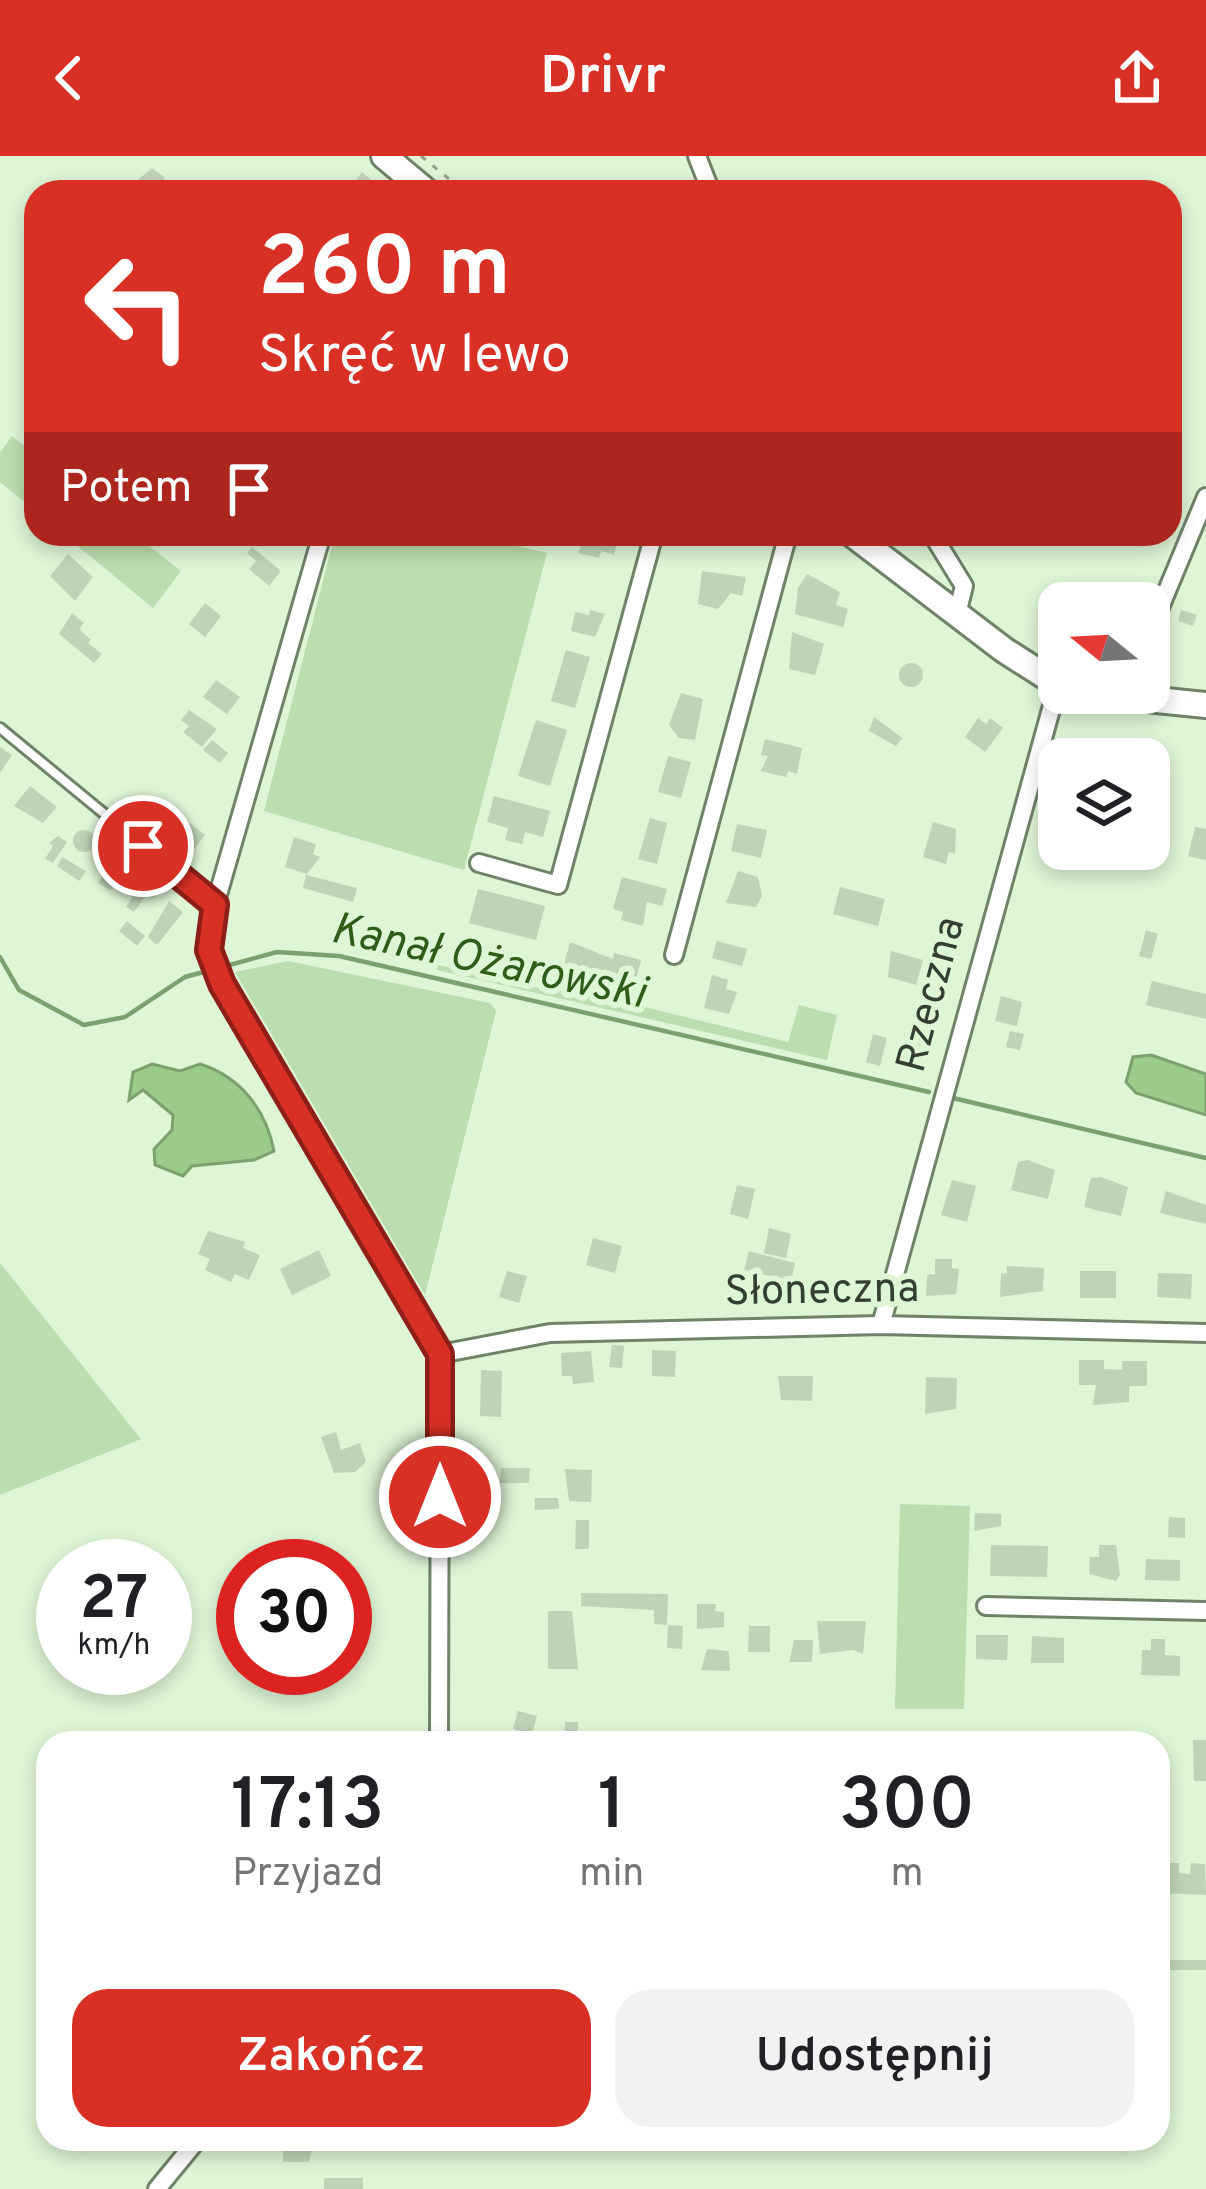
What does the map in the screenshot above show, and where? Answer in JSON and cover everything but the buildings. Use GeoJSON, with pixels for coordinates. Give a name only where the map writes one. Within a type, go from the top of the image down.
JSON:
{"type":"FeatureCollection","features":[{"type":"Feature","properties":{"kind":"main road"},"geometry":{"type":"LineString","coordinates":[[383,156],[411,180]]}},
{"type":"Feature","properties":{"kind":"main road"},"geometry":{"type":"LineString","coordinates":[[869,546],[1038,671]]}},
{"type":"Feature","properties":{"kind":"main road"},"geometry":{"type":"LineString","coordinates":[[1170,701],[1206,705]]}},
{"type":"Feature","properties":{"kind":"street"},"geometry":{"type":"LineString","coordinates":[[1170,584],[1206,497]]}},
{"type":"Feature","properties":{"kind":"street"},"geometry":{"type":"LineString","coordinates":[[319,546],[215,905],[209,950],[440,1354],[439,1731]]}},
{"type":"Feature","properties":{"kind":"street"},"geometry":{"type":"LineString","coordinates":[[478,863],[558,885],[651,546]]}},
{"type":"Feature","properties":{"kind":"street"},"geometry":{"type":"LineString","coordinates":[[674,955],[785,546]]}},
{"type":"Feature","properties":{"kind":"street"},"geometry":{"type":"LineString","coordinates":[[939,546],[964,586],[957,614]]}},
{"type":"Feature","properties":{"kind":"street","name":"Rzeczna"},"geometry":{"type":"LineString","coordinates":[[881,1325],[1050,714]]}},
{"type":"Feature","properties":{"kind":"street","name":"Słoneczna"},"geometry":{"type":"LineString","coordinates":[[440,1354],[550,1333],[881,1325],[1206,1333]]}},
{"type":"Feature","properties":{"kind":"street"},"geometry":{"type":"LineString","coordinates":[[986,1606],[1206,1611]]}},
{"type":"Feature","properties":{"kind":"street"},"geometry":{"type":"LineString","coordinates":[[158,2189],[188,2151]]}},
{"type":"Feature","properties":{"kind":"lane"},"geometry":{"type":"LineString","coordinates":[[0,728],[215,905]]}},
{"type":"Feature","properties":{"kind":"path"},"geometry":{"type":"LineString","coordinates":[[422,156],[451,180]]}},
{"type":"Feature","properties":{"kind":"shaded area"},"geometry":{"type":"Polygon","coordinates":[[[12,436],[24,446],[24,501],[0,482],[0,453],[12,436]]]}},
{"type":"Feature","properties":{"kind":"shaded area"},"geometry":{"type":"Polygon","coordinates":[[[78,546],[149,546],[181,571],[153,608],[78,546]]]}},
{"type":"Feature","properties":{"kind":"shaded area"},"geometry":{"type":"Polygon","coordinates":[[[332,546],[519,546],[547,553],[464,870],[264,811],[332,546]]]}},
{"type":"Feature","properties":{"kind":"shaded area"},"geometry":{"type":"Polygon","coordinates":[[[288,961],[490,1003],[496,1011],[425,1295],[235,972],[288,961]]]}},
{"type":"Feature","properties":{"kind":"shaded area"},"geometry":{"type":"Polygon","coordinates":[[[438,965],[543,989],[546,983],[788,1042],[799,1005],[837,1015],[827,1060],[437,970],[438,965]]]}},
{"type":"Feature","properties":{"kind":"shaded area"},"geometry":{"type":"Polygon","coordinates":[[[1151,1055],[1206,1074],[1206,1115],[1136,1093],[1126,1082],[1133,1057],[1151,1055]]]}},
{"type":"Feature","properties":{"kind":"shaded area"},"geometry":{"type":"Polygon","coordinates":[[[152,1064],[180,1071],[200,1064],[228,1077],[258,1109],[274,1151],[254,1160],[192,1166],[183,1176],[155,1165],[154,1149],[172,1130],[173,1115],[143,1090],[129,1100],[133,1072],[152,1064]]]}},
{"type":"Feature","properties":{"kind":"shaded area"},"geometry":{"type":"Polygon","coordinates":[[[0,1263],[141,1439],[0,1495],[0,1263]]]}},
{"type":"Feature","properties":{"kind":"shaded area"},"geometry":{"type":"Polygon","coordinates":[[[900,1504],[970,1506],[964,1709],[895,1709],[900,1504]]]}},
{"type":"Feature","properties":{"kind":"waterway","name":"Kanał Ożarowski"},"geometry":{"type":"LineString","coordinates":[[222,967],[277,952],[339,956],[929,1092]]}},
{"type":"Feature","properties":{"kind":"waterway","name":"Kanał Ożarowski"},"geometry":{"type":"LineString","coordinates":[[0,957],[19,990],[84,1025],[125,1017],[185,977],[211,970]]}},
{"type":"Feature","properties":{"kind":"waterway","name":"Kanał Ożarowski"},"geometry":{"type":"LineString","coordinates":[[953,1098],[1206,1158]]}},
{"type":"Feature","properties":{"kind":"route"},"geometry":{"type":"LineString","coordinates":[[143,846],[215,905],[209,950],[222,984],[440,1354],[440,1497]]}}]}
